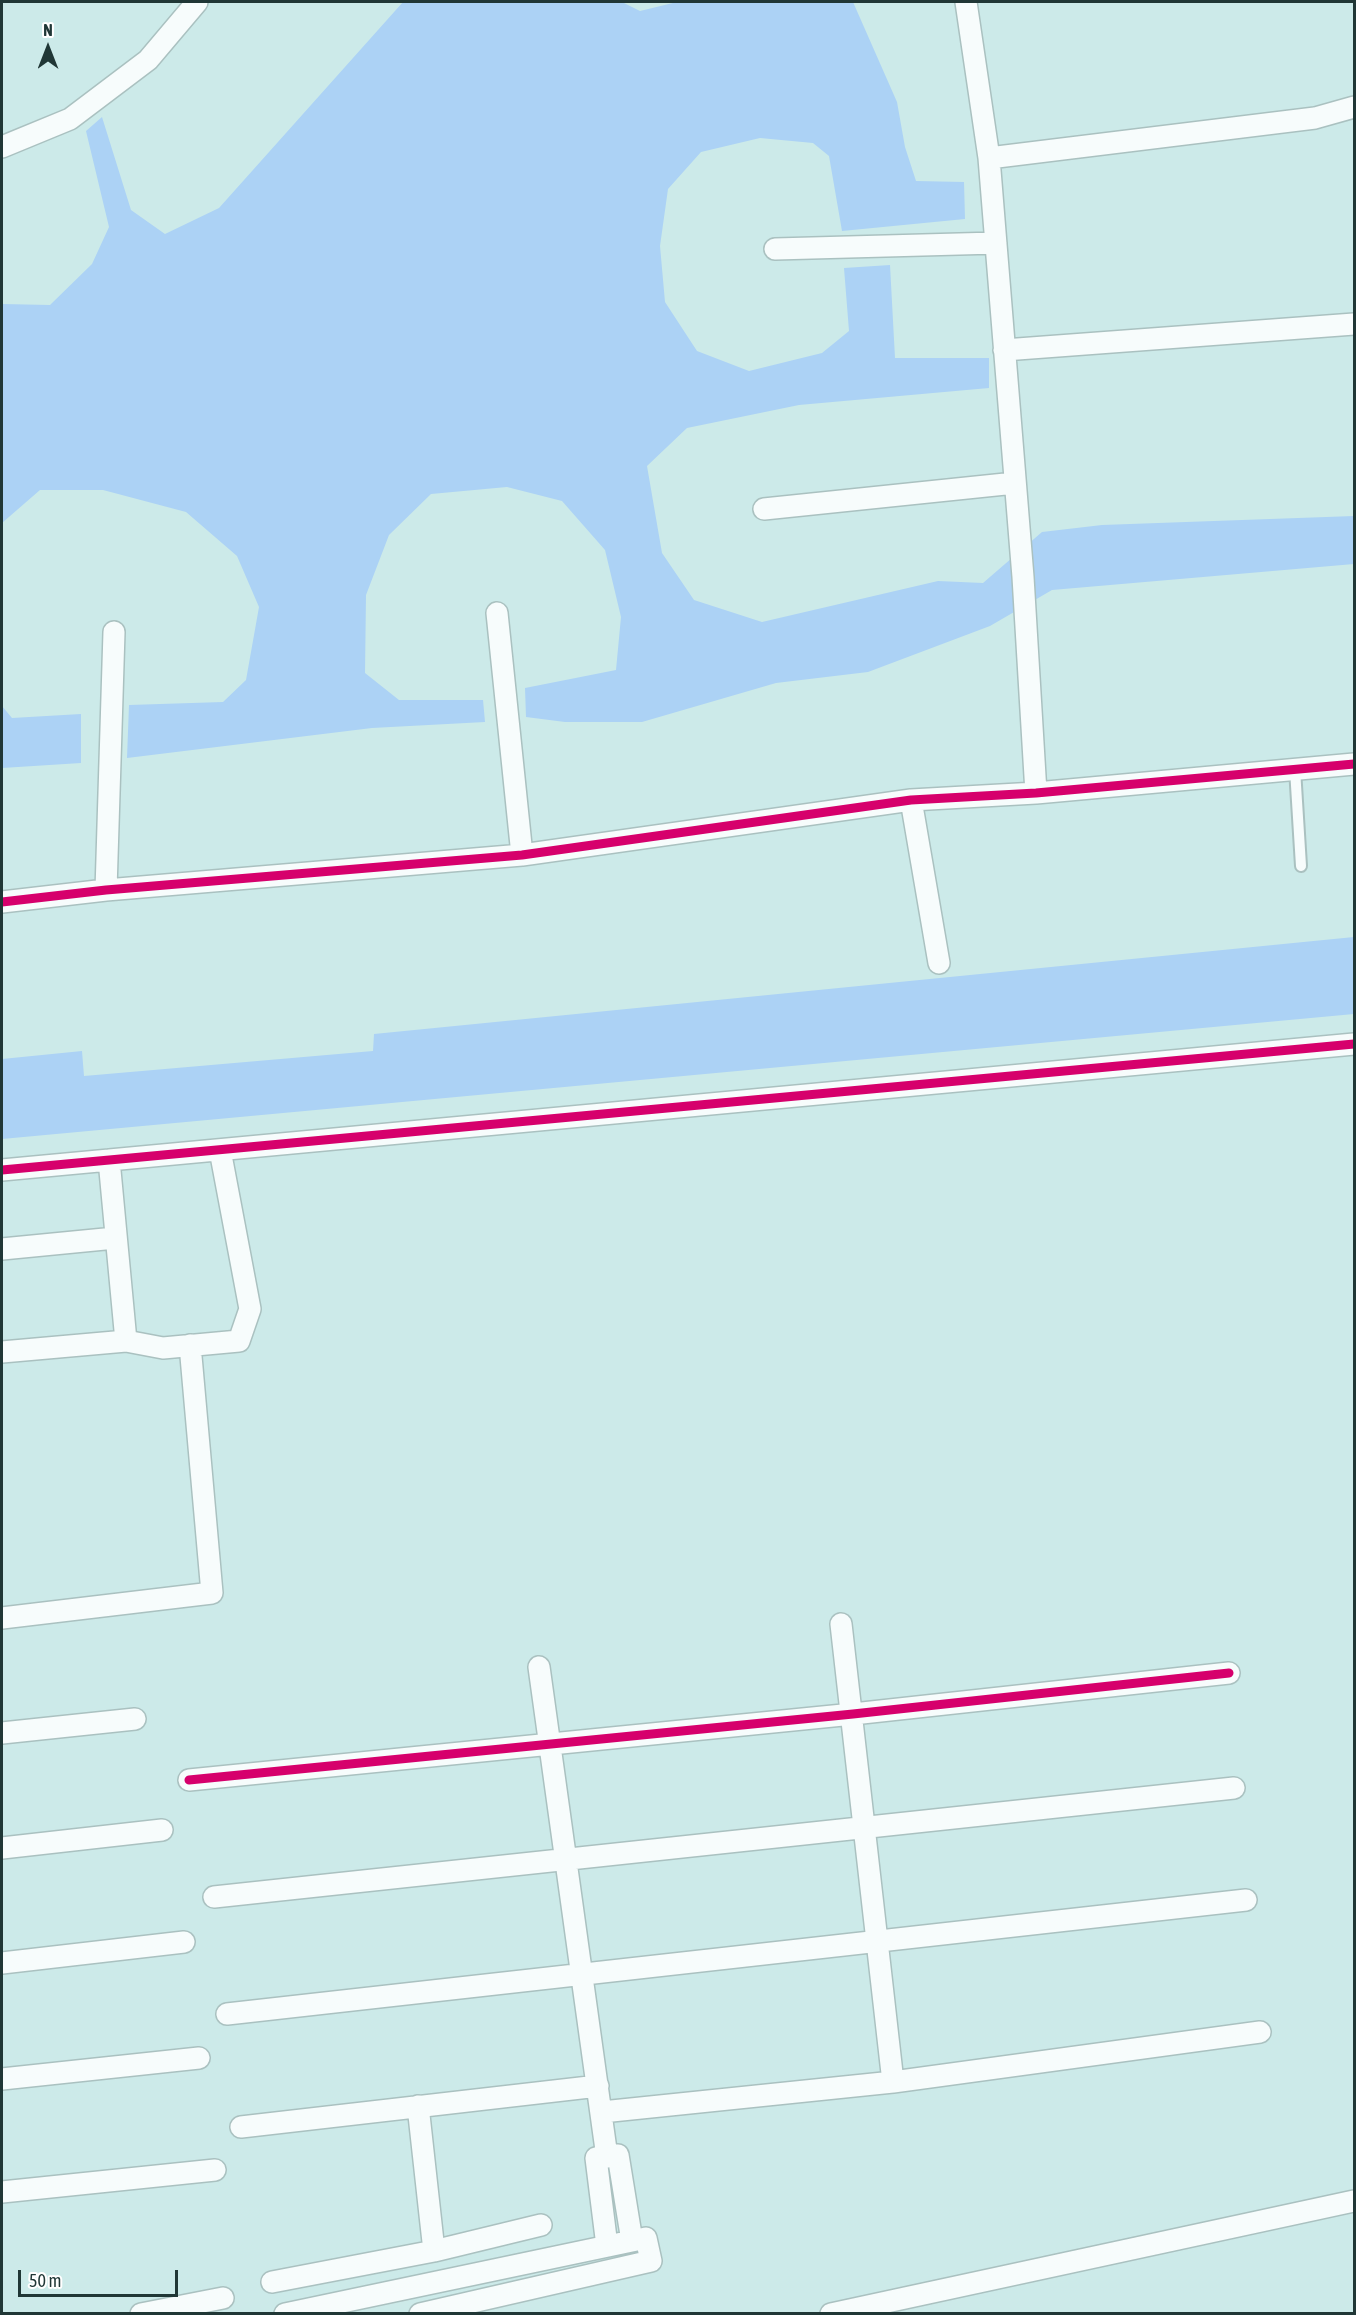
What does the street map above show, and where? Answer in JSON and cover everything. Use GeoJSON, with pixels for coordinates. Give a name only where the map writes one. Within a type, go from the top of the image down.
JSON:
{"type":"FeatureCollection","features":[{"type":"Feature","properties":{"kind":"street"},"geometry":{"type":"LineString","coordinates":[[2,147],[70,119],[148,60],[196,2]]}},
{"type":"Feature","properties":{"kind":"street"},"geometry":{"type":"LineString","coordinates":[[966,2],[989,158],[1026,620],[1036,793]]}},
{"type":"Feature","properties":{"kind":"street"},"geometry":{"type":"LineString","coordinates":[[989,158],[1315,118],[1354,107]]}},
{"type":"Feature","properties":{"kind":"street"},"geometry":{"type":"LineString","coordinates":[[775,249],[996,243]]}},
{"type":"Feature","properties":{"kind":"street"},"geometry":{"type":"LineString","coordinates":[[1004,350],[1354,324]]}},
{"type":"Feature","properties":{"kind":"street"},"geometry":{"type":"LineString","coordinates":[[764,509],[1015,483]]}},
{"type":"Feature","properties":{"kind":"street"},"geometry":{"type":"LineString","coordinates":[[497,613],[522,855]]}},
{"type":"Feature","properties":{"kind":"street"},"geometry":{"type":"LineString","coordinates":[[106,890],[114,632]]}},
{"type":"Feature","properties":{"kind":"street"},"geometry":{"type":"LineString","coordinates":[[2,902],[106,890],[522,855],[911,800],[1036,793],[1354,764]]}},
{"type":"Feature","properties":{"kind":"street"},"geometry":{"type":"LineString","coordinates":[[911,800],[939,963]]}},
{"type":"Feature","properties":{"kind":"street"},"geometry":{"type":"LineString","coordinates":[[2,1170],[1354,1044]]}},
{"type":"Feature","properties":{"kind":"street"},"geometry":{"type":"LineString","coordinates":[[2,1352],[126,1341],[163,1348],[239,1341],[250,1309],[220,1150]]}},
{"type":"Feature","properties":{"kind":"street"},"geometry":{"type":"LineString","coordinates":[[109,1160],[126,1341]]}},
{"type":"Feature","properties":{"kind":"street"},"geometry":{"type":"LineString","coordinates":[[2,1249],[115,1239]]}},
{"type":"Feature","properties":{"kind":"street"},"geometry":{"type":"LineString","coordinates":[[2,1618],[212,1593],[190,1345]]}},
{"type":"Feature","properties":{"kind":"street"},"geometry":{"type":"LineString","coordinates":[[841,1624],[866,1828],[893,2082]]}},
{"type":"Feature","properties":{"kind":"street"},"geometry":{"type":"LineString","coordinates":[[539,1667],[608,2157]]}},
{"type":"Feature","properties":{"kind":"street"},"geometry":{"type":"LineString","coordinates":[[189,1780],[853,1714],[1229,1673]]}},
{"type":"Feature","properties":{"kind":"street"},"geometry":{"type":"LineString","coordinates":[[2,1733],[135,1719]]}},
{"type":"Feature","properties":{"kind":"street"},"geometry":{"type":"LineString","coordinates":[[213,1897],[1234,1788]]}},
{"type":"Feature","properties":{"kind":"street"},"geometry":{"type":"LineString","coordinates":[[2,1848],[162,1830]]}},
{"type":"Feature","properties":{"kind":"street"},"geometry":{"type":"LineString","coordinates":[[227,2014],[582,1975],[878,1939],[1246,1900]]}},
{"type":"Feature","properties":{"kind":"street"},"geometry":{"type":"LineString","coordinates":[[2,1963],[184,1942]]}},
{"type":"Feature","properties":{"kind":"street"},"geometry":{"type":"LineString","coordinates":[[602,2112],[893,2082],[1260,2032]]}},
{"type":"Feature","properties":{"kind":"street"},"geometry":{"type":"LineString","coordinates":[[2,2079],[199,2058]]}},
{"type":"Feature","properties":{"kind":"street"},"geometry":{"type":"LineString","coordinates":[[241,2127],[598,2086]]}},
{"type":"Feature","properties":{"kind":"street"},"geometry":{"type":"LineString","coordinates":[[418,2106],[434,2251]]}},
{"type":"Feature","properties":{"kind":"street"},"geometry":{"type":"LineString","coordinates":[[607,2246],[596,2158],[618,2155],[632,2241]]}},
{"type":"Feature","properties":{"kind":"street"},"geometry":{"type":"LineString","coordinates":[[2,2192],[215,2170]]}},
{"type":"Feature","properties":{"kind":"street"},"geometry":{"type":"LineString","coordinates":[[831,2313],[1354,2201]]}},
{"type":"Feature","properties":{"kind":"street"},"geometry":{"type":"LineString","coordinates":[[272,2282],[434,2251],[542,2225]]}},
{"type":"Feature","properties":{"kind":"street"},"geometry":{"type":"LineString","coordinates":[[285,2313],[646,2238],[651,2261],[420,2313]]}},
{"type":"Feature","properties":{"kind":"street"},"geometry":{"type":"LineString","coordinates":[[141,2313],[223,2298]]}},
{"type":"Feature","properties":{"kind":"lane"},"geometry":{"type":"LineString","coordinates":[[1296,770],[1301,866]]}},
{"type":"Feature","properties":{"kind":"water"},"geometry":{"type":"Polygon","coordinates":[[[403,2],[622,2],[640,11],[677,2],[853,2],[897,102],[905,147],[916,181],[964,182],[965,219],[842,231],[829,156],[813,143],[760,138],[701,152],[668,189],[660,246],[665,302],[697,351],[749,371],[822,353],[849,331],[844,268],[890,265],[895,358],[989,358],[989,388],[799,405],[687,428],[647,466],[662,553],[694,600],[762,622],[938,581],[983,583],[1042,532],[1102,525],[1354,516],[1354,564],[1052,590],[990,626],[868,672],[776,683],[642,722],[565,722],[526,717],[525,688],[616,670],[621,617],[605,550],[562,501],[507,487],[431,494],[389,535],[366,595],[365,673],[399,700],[483,700],[485,722],[372,728],[127,758],[129,705],[223,702],[246,680],[259,607],[237,556],[186,512],[103,490],[40,490],[2,523],[2,304],[50,305],[92,264],[109,227],[86,131],[102,117],[131,210],[165,234],[219,208],[403,2]]]}},
{"type":"Feature","properties":{"kind":"water"},"geometry":{"type":"Polygon","coordinates":[[[2,706],[12,718],[81,714],[81,763],[2,768],[2,706]]]}},
{"type":"Feature","properties":{"kind":"water"},"geometry":{"type":"Polygon","coordinates":[[[1354,937],[1354,1014],[2,1139],[2,1059],[82,1051],[84,1076],[373,1051],[374,1034],[1354,937]]]}},
{"type":"Feature","properties":{"kind":"cycle path"},"geometry":{"type":"LineString","coordinates":[[2,902],[106,890],[522,855],[911,800],[1036,793],[1354,764]]}},
{"type":"Feature","properties":{"kind":"cycle path"},"geometry":{"type":"LineString","coordinates":[[2,1170],[1354,1044]]}},
{"type":"Feature","properties":{"kind":"cycle path"},"geometry":{"type":"LineString","coordinates":[[189,1780],[853,1714],[1229,1673]]}}]}
